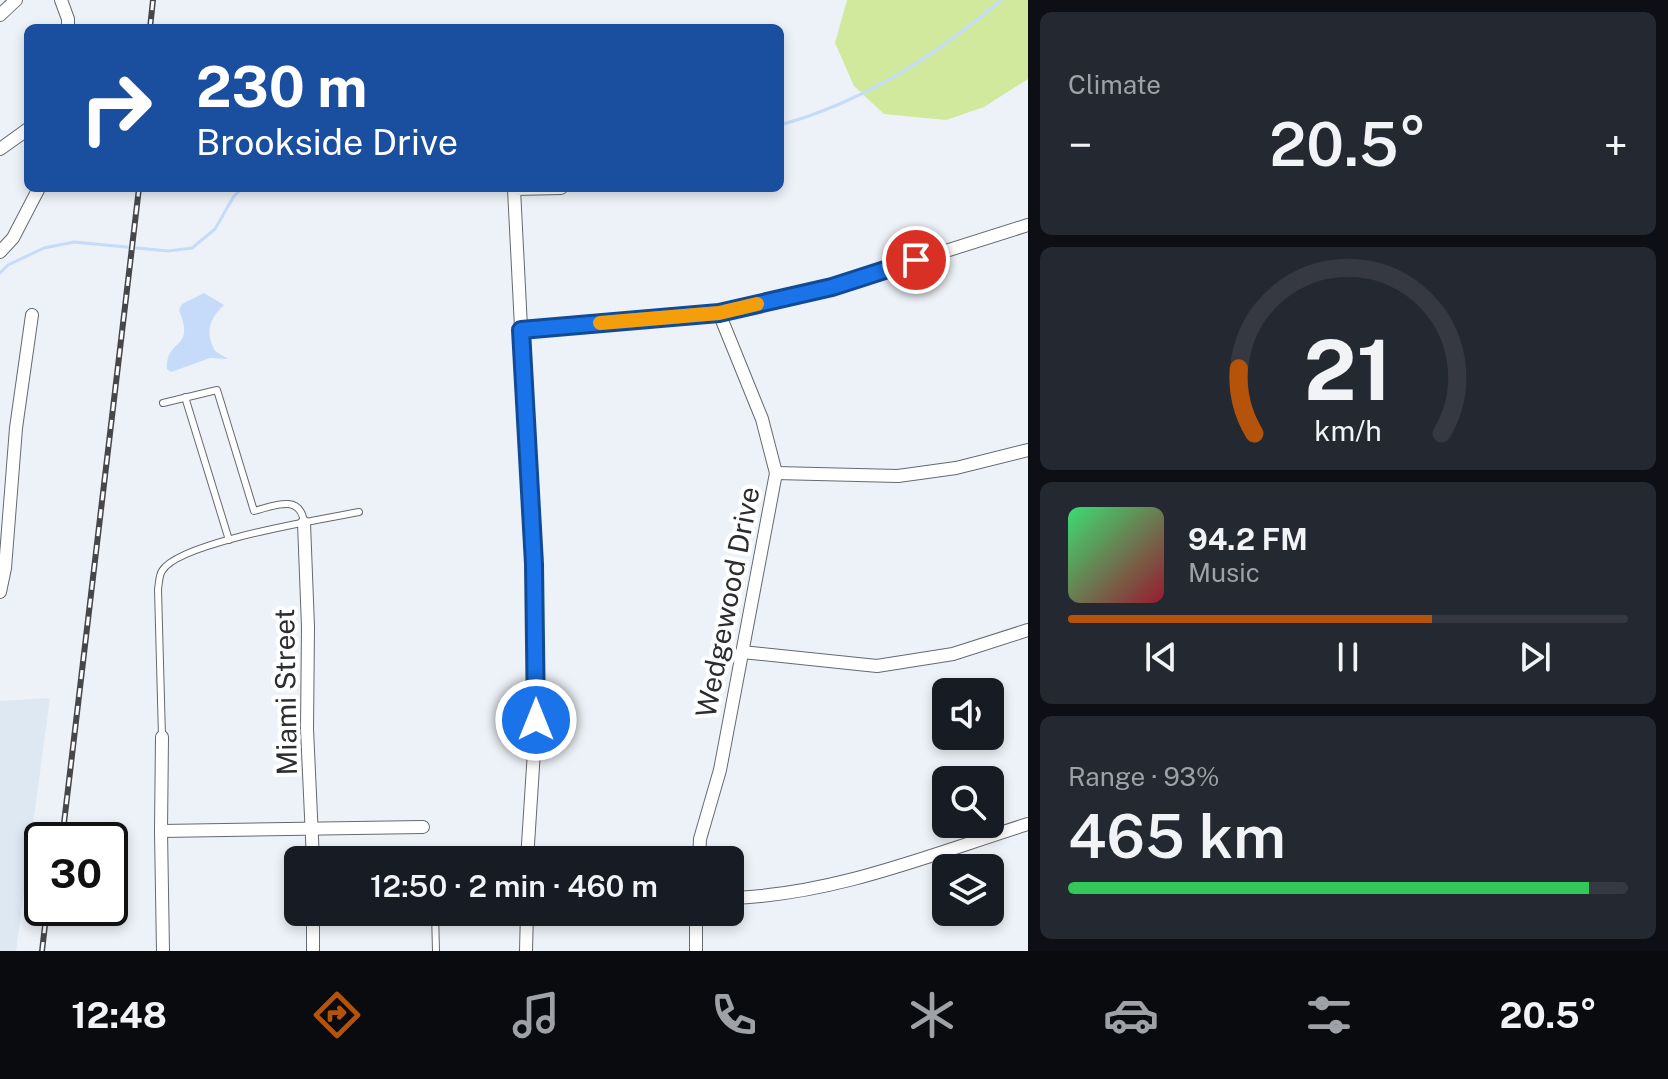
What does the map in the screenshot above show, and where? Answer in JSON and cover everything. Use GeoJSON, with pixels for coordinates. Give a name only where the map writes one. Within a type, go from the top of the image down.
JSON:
{"type":"FeatureCollection","features":[{"type":"Feature","properties":{"kind":"street"},"geometry":{"type":"LineString","coordinates":[[0,15],[16,0]]}},
{"type":"Feature","properties":{"kind":"street"},"geometry":{"type":"LineString","coordinates":[[61,0],[68,24]]}},
{"type":"Feature","properties":{"kind":"street"},"geometry":{"type":"LineString","coordinates":[[0,149],[24,132]]}},
{"type":"Feature","properties":{"kind":"street"},"geometry":{"type":"LineString","coordinates":[[0,252],[13,238],[37,192]]}},
{"type":"Feature","properties":{"kind":"street"},"geometry":{"type":"LineString","coordinates":[[514,192],[536,624],[536,720],[528,846]]}},
{"type":"Feature","properties":{"kind":"street"},"geometry":{"type":"LineString","coordinates":[[521,330],[719,313],[832,287],[1028,225]]}},
{"type":"Feature","properties":{"kind":"street","name":"Wedgewood Drive"},"geometry":{"type":"LineString","coordinates":[[700,846],[720,770],[776,473],[762,419],[719,313]]}},
{"type":"Feature","properties":{"kind":"street"},"geometry":{"type":"LineString","coordinates":[[0,592],[16,428],[32,315]]}},
{"type":"Feature","properties":{"kind":"street"},"geometry":{"type":"LineString","coordinates":[[0,428],[16,428]]}},
{"type":"Feature","properties":{"kind":"street"},"geometry":{"type":"LineString","coordinates":[[776,473],[898,476],[956,468],[1028,450]]}},
{"type":"Feature","properties":{"kind":"street","name":"Miami Street"},"geometry":{"type":"LineString","coordinates":[[304,523],[308,627],[307,729],[313,846]]}},
{"type":"Feature","properties":{"kind":"street"},"geometry":{"type":"LineString","coordinates":[[742,652],[877,666],[953,654],[1028,630]]}},
{"type":"Feature","properties":{"kind":"street"},"geometry":{"type":"LineString","coordinates":[[162,737],[163,951]]}},
{"type":"Feature","properties":{"kind":"street"},"geometry":{"type":"LineString","coordinates":[[744,897],[823,888],[1028,824]]}},
{"type":"Feature","properties":{"kind":"street"},"geometry":{"type":"LineString","coordinates":[[161,831],[423,827]]}},
{"type":"Feature","properties":{"kind":"street"},"geometry":{"type":"LineString","coordinates":[[313,926],[313,951]]}},
{"type":"Feature","properties":{"kind":"street"},"geometry":{"type":"LineString","coordinates":[[526,951],[527,926]]}},
{"type":"Feature","properties":{"kind":"street"},"geometry":{"type":"LineString","coordinates":[[696,926],[696,951]]}},
{"type":"Feature","properties":{"kind":"lane"},"geometry":{"type":"LineString","coordinates":[[163,403],[217,390],[260,530]]}},
{"type":"Feature","properties":{"kind":"lane"},"geometry":{"type":"LineString","coordinates":[[185,397],[229,540]]}},
{"type":"Feature","properties":{"kind":"lane"},"geometry":{"type":"LineString","coordinates":[[254,511],[287,502],[303,513],[304,523]]}},
{"type":"Feature","properties":{"kind":"lane"},"geometry":{"type":"LineString","coordinates":[[162,737],[158,589],[162,570],[176,559],[260,530],[359,512]]}},
{"type":"Feature","properties":{"kind":"lane"},"geometry":{"type":"LineString","coordinates":[[435,926],[436,951]]}},
{"type":"Feature","properties":{"kind":"shaded area"},"geometry":{"type":"Polygon","coordinates":[[[50,698],[33,822],[24,822],[24,891],[16,951],[0,951],[0,701],[50,698]]]}},
{"type":"Feature","properties":{"kind":"green space"},"geometry":{"type":"Polygon","coordinates":[[[847,0],[1028,0],[1028,79],[984,107],[946,120],[884,114],[854,86],[835,43],[847,0]]]}},
{"type":"Feature","properties":{"kind":"water"},"geometry":{"type":"Polygon","coordinates":[[[204,293],[224,305],[215,315],[209,332],[215,351],[228,359],[210,358],[171,372],[167,369],[168,359],[184,332],[179,310],[182,304],[204,293]]]}},
{"type":"Feature","properties":{"kind":"waterway"},"geometry":{"type":"LineString","coordinates":[[784,124],[840,104],[897,75],[951,40],[1001,0]]}},
{"type":"Feature","properties":{"kind":"waterway"},"geometry":{"type":"LineString","coordinates":[[0,273],[8,265],[44,248],[74,242],[168,251],[192,248],[215,229],[238,192]]}},
{"type":"Feature","properties":{"kind":"railway"},"geometry":{"type":"LineString","coordinates":[[150,24],[153,0]]}},
{"type":"Feature","properties":{"kind":"railway"},"geometry":{"type":"LineString","coordinates":[[64,822],[139,192]]}},
{"type":"Feature","properties":{"kind":"railway"},"geometry":{"type":"LineString","coordinates":[[42,951],[45,926]]}},
{"type":"Feature","properties":{"kind":"slow traffic"},"geometry":{"type":"LineString","coordinates":[[600,323],[719,313],[757,304]]}},
{"type":"Feature","properties":{"kind":"route"},"geometry":{"type":"LineString","coordinates":[[536,720],[534,564],[521,330],[719,313],[832,287],[916,260]]}}]}
